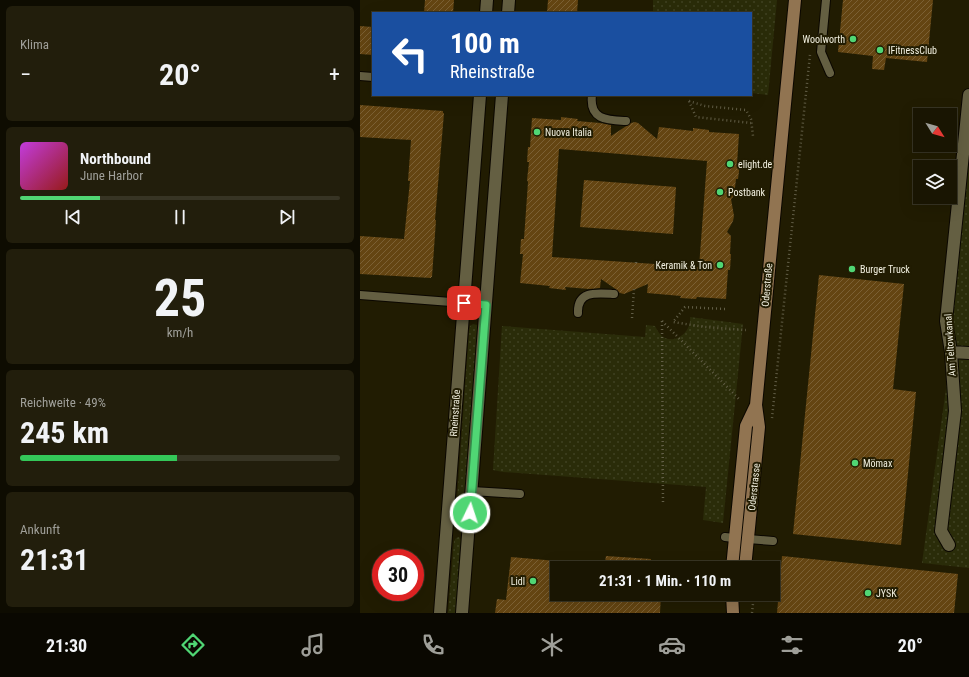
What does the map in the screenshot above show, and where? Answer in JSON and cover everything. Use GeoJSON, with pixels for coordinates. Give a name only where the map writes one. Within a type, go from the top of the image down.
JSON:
{"type":"FeatureCollection","features":[{"type":"Feature","properties":{"kind":"main road","name":"Oderstraße"},"geometry":{"type":"LineString","coordinates":[[732,561],[730,537],[746,426],[756,406],[795,0]]}},
{"type":"Feature","properties":{"kind":"main road","name":"Oderstrasse"},"geometry":{"type":"LineString","coordinates":[[746,561],[759,427],[756,406]]}},
{"type":"Feature","properties":{"kind":"street"},"geometry":{"type":"LineString","coordinates":[[486,12],[487,0]]}},
{"type":"Feature","properties":{"kind":"street"},"geometry":{"type":"LineString","coordinates":[[508,12],[510,0]]}},
{"type":"Feature","properties":{"kind":"street","name":"Am Teltowkanal"},"geometry":{"type":"LineString","coordinates":[[949,545],[941,531],[955,411],[951,352],[946,321],[967,129],[969,95]]}},
{"type":"Feature","properties":{"kind":"street","name":"Rheinstraße"},"geometry":{"type":"LineString","coordinates":[[440,613],[480,96]]}},
{"type":"Feature","properties":{"kind":"street"},"geometry":{"type":"LineString","coordinates":[[462,613],[502,96]]}},
{"type":"Feature","properties":{"kind":"street"},"geometry":{"type":"LineString","coordinates":[[464,303],[486,305]]}},
{"type":"Feature","properties":{"kind":"street"},"geometry":{"type":"LineString","coordinates":[[951,352],[969,353]]}},
{"type":"Feature","properties":{"kind":"street"},"geometry":{"type":"LineString","coordinates":[[447,522],[469,524]]}},
{"type":"Feature","properties":{"kind":"lane"},"geometry":{"type":"LineString","coordinates":[[826,0],[821,52],[830,73]]}},
{"type":"Feature","properties":{"kind":"lane"},"geometry":{"type":"LineString","coordinates":[[360,76],[372,77]]}},
{"type":"Feature","properties":{"kind":"lane"},"geometry":{"type":"LineString","coordinates":[[592,96],[591,104],[595,113],[604,119],[626,121]]}},
{"type":"Feature","properties":{"kind":"lane"},"geometry":{"type":"LineString","coordinates":[[578,313],[577,307],[583,297],[590,293],[614,294]]}},
{"type":"Feature","properties":{"kind":"lane"},"geometry":{"type":"LineString","coordinates":[[360,295],[464,303]]}},
{"type":"Feature","properties":{"kind":"lane"},"geometry":{"type":"LineString","coordinates":[[472,491],[520,494]]}},
{"type":"Feature","properties":{"kind":"lane"},"geometry":{"type":"LineString","coordinates":[[748,539],[773,541]]}},
{"type":"Feature","properties":{"kind":"path"},"geometry":{"type":"LineString","coordinates":[[772,419],[810,53]]}},
{"type":"Feature","properties":{"kind":"path"},"geometry":{"type":"LineString","coordinates":[[751,122],[696,117],[689,100],[705,106],[746,110],[751,122],[752,136]]}},
{"type":"Feature","properties":{"kind":"path"},"geometry":{"type":"LineString","coordinates":[[632,318],[634,289]]}},
{"type":"Feature","properties":{"kind":"path"},"geometry":{"type":"LineString","coordinates":[[725,309],[685,307],[673,322],[705,328],[746,330]]}},
{"type":"Feature","properties":{"kind":"path"},"geometry":{"type":"LineString","coordinates":[[663,505],[662,321],[739,400]]}},
{"type":"Feature","properties":{"kind":"path"},"geometry":{"type":"LineString","coordinates":[[752,613],[753,601]]}},
{"type":"Feature","properties":{"kind":"green space"},"geometry":{"type":"Polygon","coordinates":[[[653,0],[777,0],[768,95],[752,93],[752,12],[653,12],[653,0]]]}},
{"type":"Feature","properties":{"kind":"green space"},"geometry":{"type":"Polygon","coordinates":[[[969,129],[969,568],[922,563],[951,352],[946,321],[969,129]]]}},
{"type":"Feature","properties":{"kind":"green space"},"geometry":{"type":"Polygon","coordinates":[[[690,317],[743,324],[723,523],[703,520],[706,487],[493,470],[502,326],[645,337],[646,325],[655,326],[660,334],[665,338],[675,339],[680,337],[688,329],[690,317]]]}},
{"type":"Feature","properties":{"kind":"green space"},"geometry":{"type":"Polygon","coordinates":[[[473,324],[477,325],[478,333],[465,502],[461,506],[457,501],[469,331],[470,326],[473,324]]]}},
{"type":"Feature","properties":{"kind":"green space"},"geometry":{"type":"Polygon","coordinates":[[[459,537],[462,542],[456,613],[448,613],[454,541],[459,537]]]}},
{"type":"Feature","properties":{"kind":"building"},"geometry":{"type":"Polygon","coordinates":[[[425,0],[454,0],[453,12],[424,12],[425,0]]]}},
{"type":"Feature","properties":{"kind":"building"},"geometry":{"type":"Polygon","coordinates":[[[548,0],[578,0],[577,12],[547,12],[548,0]]]}},
{"type":"Feature","properties":{"kind":"building"},"geometry":{"type":"Polygon","coordinates":[[[843,0],[933,0],[927,62],[886,58],[884,70],[872,69],[873,56],[838,52],[843,0]]]}},
{"type":"Feature","properties":{"kind":"building"},"geometry":{"type":"Polygon","coordinates":[[[360,26],[372,27],[372,55],[360,54],[360,26]]]}},
{"type":"Feature","properties":{"kind":"building"},"geometry":{"type":"Polygon","coordinates":[[[360,105],[443,111],[444,113],[431,278],[360,274],[360,236],[404,239],[410,181],[408,181],[411,140],[360,137],[360,105]]]}},
{"type":"Feature","properties":{"kind":"building"},"geometry":{"type":"Polygon","coordinates":[[[561,117],[578,119],[577,121],[611,125],[611,136],[635,122],[657,139],[659,127],[693,131],[693,128],[709,130],[709,132],[739,134],[737,164],[740,164],[734,196],[731,199],[734,216],[727,232],[731,236],[731,254],[730,270],[728,270],[726,299],[697,297],[696,299],[680,298],[681,296],[647,293],[648,284],[624,294],[620,293],[601,279],[600,288],[589,289],[565,287],[566,290],[549,288],[550,286],[520,283],[523,254],[520,254],[521,239],[524,239],[529,162],[527,162],[528,147],[530,147],[532,118],[561,120],[561,117]],[[559,149],[552,257],[699,267],[707,161],[559,149]]]}},
{"type":"Feature","properties":{"kind":"building"},"geometry":{"type":"Polygon","coordinates":[[[584,180],[676,187],[673,234],[580,227],[584,180]]]}},
{"type":"Feature","properties":{"kind":"building","name":"Mömax"},"geometry":{"type":"Polygon","coordinates":[[[819,275],[904,284],[893,389],[916,392],[901,545],[793,534],[819,275]]]}},
{"type":"Feature","properties":{"kind":"building"},"geometry":{"type":"Polygon","coordinates":[[[606,556],[651,559],[651,561],[605,561],[606,556]]]}},
{"type":"Feature","properties":{"kind":"building","name":"JYSK"},"geometry":{"type":"Polygon","coordinates":[[[782,556],[958,574],[954,613],[777,613],[778,601],[780,601],[782,556]]]}},
{"type":"Feature","properties":{"kind":"building","name":"Lidl"},"geometry":{"type":"Polygon","coordinates":[[[511,557],[557,561],[550,561],[550,601],[661,601],[660,613],[495,613],[497,599],[506,600],[511,557]]]}},
{"type":"Feature","properties":{"kind":"place","name":"Woolworth"},"geometry":{"type":"Point","coordinates":[853,39]}},
{"type":"Feature","properties":{"kind":"place","name":"IFitnessClub"},"geometry":{"type":"Point","coordinates":[880,50]}},
{"type":"Feature","properties":{"kind":"place","name":"Nuova Italia"},"geometry":{"type":"Point","coordinates":[537,132]}},
{"type":"Feature","properties":{"kind":"place","name":"elight.de"},"geometry":{"type":"Point","coordinates":[730,164]}},
{"type":"Feature","properties":{"kind":"place","name":"Postbank"},"geometry":{"type":"Point","coordinates":[720,192]}},
{"type":"Feature","properties":{"kind":"place","name":"Keramik & Ton"},"geometry":{"type":"Point","coordinates":[720,265]}},
{"type":"Feature","properties":{"kind":"place","name":"Burger Truck"},"geometry":{"type":"Point","coordinates":[852,269]}},
{"type":"Feature","properties":{"kind":"place","name":"Mömax"},"geometry":{"type":"Point","coordinates":[855,463]}},
{"type":"Feature","properties":{"kind":"place","name":"Lidl"},"geometry":{"type":"Point","coordinates":[533,581]}},
{"type":"Feature","properties":{"kind":"place","name":"JYSK"},"geometry":{"type":"Point","coordinates":[868,593]}},
{"type":"Feature","properties":{"kind":"route"},"geometry":{"type":"LineString","coordinates":[[464,303],[486,305],[470,513]]}}]}
